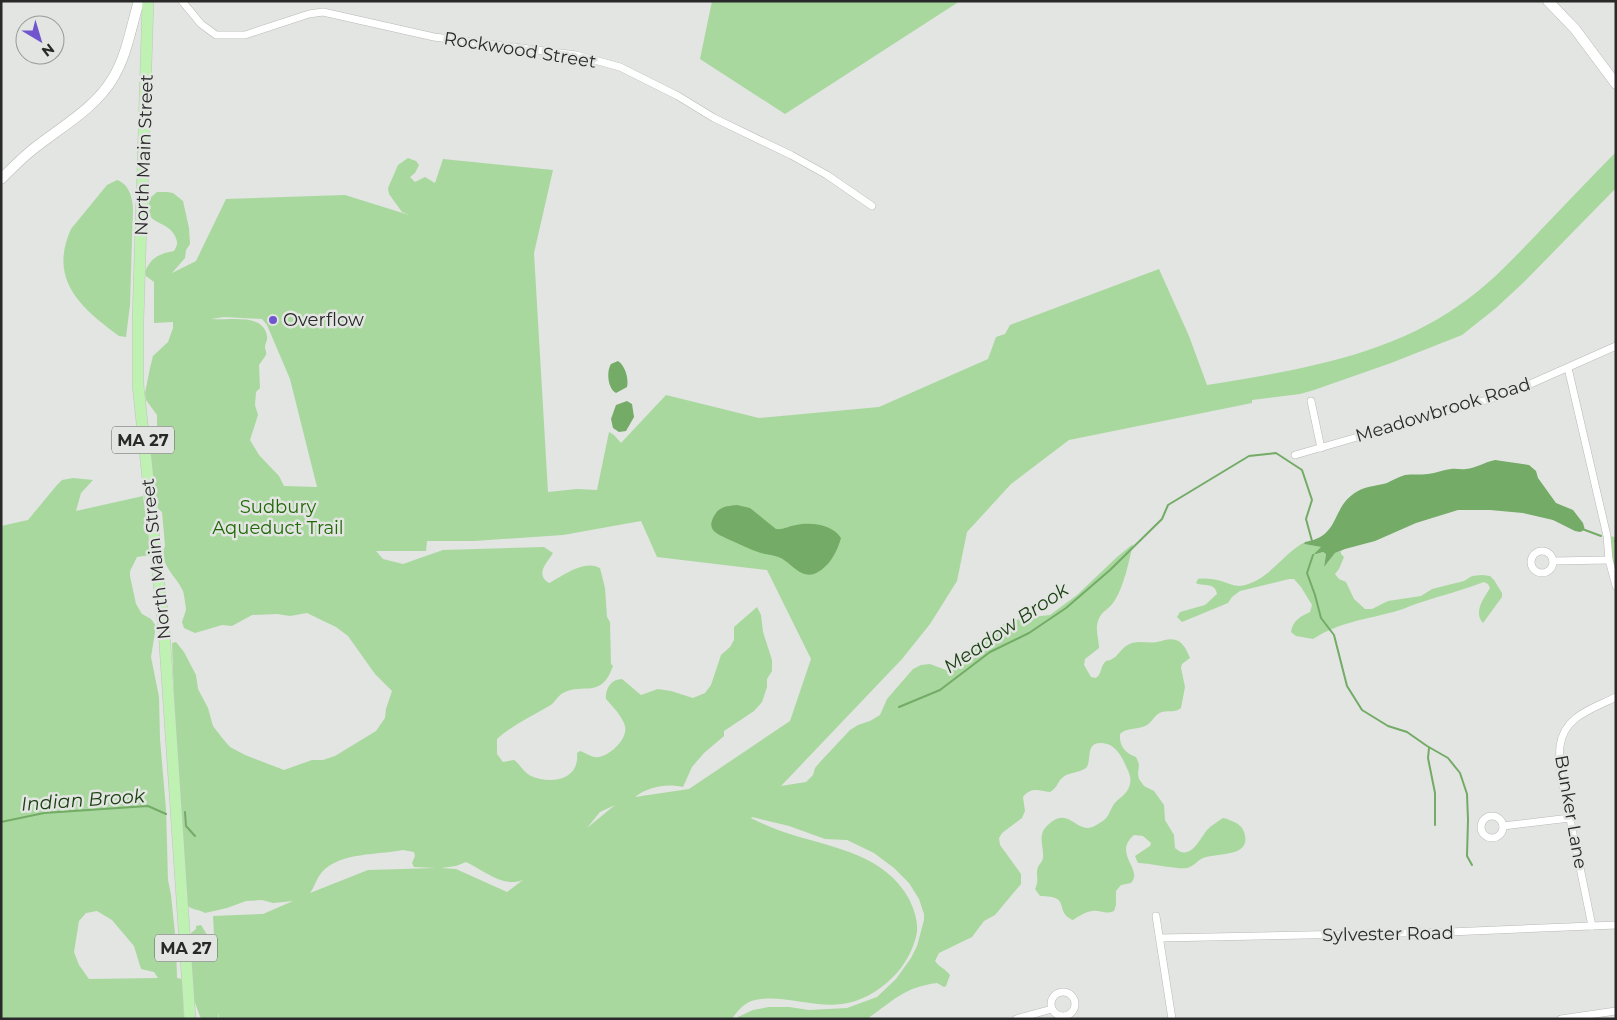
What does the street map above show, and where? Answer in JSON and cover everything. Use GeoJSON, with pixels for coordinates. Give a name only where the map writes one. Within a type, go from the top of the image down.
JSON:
{"type":"FeatureCollection","features":[{"type":"Feature","properties":{"kind":"main road","name":"North Main Street"},"geometry":{"type":"LineString","coordinates":[[148,1],[138,376],[143,437],[160,580],[190,1019]]}},
{"type":"Feature","properties":{"kind":"street"},"geometry":{"type":"LineString","coordinates":[[1,179],[33,149],[89,106],[102,93],[119,67],[139,1]]}},
{"type":"Feature","properties":{"kind":"street","name":"Rockwood Street"},"geometry":{"type":"LineString","coordinates":[[182,1],[201,24],[216,35],[244,35],[309,14],[323,12],[434,37],[590,58],[620,67],[678,96],[714,118],[791,155],[827,175],[872,206]]}},
{"type":"Feature","properties":{"kind":"street"},"geometry":{"type":"LineString","coordinates":[[1548,1],[1575,29],[1616,84]]}},
{"type":"Feature","properties":{"kind":"street"},"geometry":{"type":"LineString","coordinates":[[130,29],[148,30]]}},
{"type":"Feature","properties":{"kind":"street","name":"Meadowbrook Road"},"geometry":{"type":"LineString","coordinates":[[1295,455],[1497,397],[1616,346]]}},
{"type":"Feature","properties":{"kind":"street"},"geometry":{"type":"LineString","coordinates":[[1568,368],[1607,536],[1609,560],[1616,586]]}},
{"type":"Feature","properties":{"kind":"street"},"geometry":{"type":"LineString","coordinates":[[1311,401],[1320,448]]}},
{"type":"Feature","properties":{"kind":"street"},"geometry":{"type":"LineString","coordinates":[[1553,561],[1609,560]]}},
{"type":"Feature","properties":{"kind":"street","name":"Bunker Lane"},"geometry":{"type":"LineString","coordinates":[[1592,926],[1560,770],[1560,747],[1564,730],[1574,720],[1586,711],[1616,697]]}},
{"type":"Feature","properties":{"kind":"street"},"geometry":{"type":"LineString","coordinates":[[1503,826],[1570,818]]}},
{"type":"Feature","properties":{"kind":"street"},"geometry":{"type":"LineString","coordinates":[[1156,916],[1172,1019]]}},
{"type":"Feature","properties":{"kind":"street","name":"Sylvester Road"},"geometry":{"type":"LineString","coordinates":[[1160,938],[1449,932],[1616,925]]}},
{"type":"Feature","properties":{"kind":"street"},"geometry":{"type":"LineString","coordinates":[[1016,1019],[1052,1008]]}},
{"type":"Feature","properties":{"kind":"street"},"geometry":{"type":"LineString","coordinates":[[1561,1019],[1616,1011]]}},
{"type":"Feature","properties":{"kind":"green space"},"geometry":{"type":"Polygon","coordinates":[[[712,1],[960,1],[785,114],[700,59],[712,1]]]}},
{"type":"Feature","properties":{"kind":"green space","name":"Sudbury Aqueduct Trail"},"geometry":{"type":"Polygon","coordinates":[[[1616,152],[1616,188],[1524,282],[1496,308],[1462,335],[1391,363],[1300,394],[1252,400],[1252,403],[1069,440],[1011,484],[967,532],[957,581],[930,624],[902,659],[781,786],[806,782],[813,775],[815,768],[850,730],[880,715],[887,699],[913,669],[921,665],[930,664],[946,670],[952,669],[965,660],[967,652],[971,647],[988,633],[1002,625],[1023,618],[1050,615],[1077,595],[1133,544],[1121,588],[1113,603],[1101,615],[1098,621],[1099,648],[1085,659],[1084,665],[1091,677],[1096,678],[1105,662],[1114,658],[1124,647],[1130,644],[1171,639],[1179,641],[1183,645],[1190,658],[1182,664],[1181,668],[1185,687],[1181,708],[1160,713],[1147,725],[1123,732],[1120,734],[1121,742],[1126,751],[1136,757],[1139,764],[1139,779],[1144,786],[1154,791],[1164,805],[1165,820],[1174,835],[1175,848],[1180,852],[1190,851],[1207,830],[1223,818],[1236,823],[1243,829],[1245,840],[1239,850],[1203,858],[1187,868],[1138,863],[1135,856],[1150,846],[1151,843],[1143,836],[1134,835],[1128,842],[1126,849],[1134,872],[1134,878],[1131,883],[1121,885],[1116,891],[1114,911],[1108,913],[1089,912],[1073,920],[1067,916],[1060,901],[1056,898],[1040,896],[1035,889],[1037,870],[1043,859],[1042,835],[1045,828],[1054,820],[1061,818],[1090,828],[1106,818],[1114,804],[1125,794],[1129,787],[1130,774],[1123,759],[1110,745],[1099,743],[1092,747],[1086,768],[1065,776],[1050,792],[1033,790],[1023,797],[1025,811],[1022,818],[1002,833],[999,838],[1000,845],[1021,874],[1021,884],[995,915],[984,921],[972,937],[939,953],[935,961],[950,975],[946,986],[944,987],[937,983],[907,991],[867,1019],[737,1019],[753,1010],[769,1007],[809,1010],[847,1008],[877,997],[896,979],[911,958],[917,946],[924,920],[919,899],[909,883],[894,868],[874,853],[847,840],[825,839],[789,826],[752,817],[782,832],[843,850],[874,863],[899,884],[912,907],[916,919],[917,932],[914,945],[904,963],[887,983],[869,995],[842,1004],[831,1005],[776,999],[755,1000],[742,1007],[732,1019],[219,1019],[218,1012],[218,1019],[201,1019],[194,1000],[189,939],[196,926],[201,925],[209,938],[211,950],[215,954],[213,916],[263,914],[293,901],[273,903],[262,900],[246,901],[205,913],[187,905],[176,751],[172,643],[176,642],[184,652],[196,675],[198,689],[208,708],[213,726],[230,747],[284,770],[312,760],[323,760],[335,756],[376,731],[385,718],[392,691],[375,674],[348,636],[336,627],[307,613],[290,616],[277,614],[252,615],[232,626],[222,625],[195,633],[184,628],[182,622],[186,610],[183,591],[166,564],[163,552],[165,546],[162,512],[158,509],[150,455],[157,444],[159,430],[157,415],[146,400],[145,393],[153,356],[168,342],[173,328],[173,322],[154,323],[154,282],[146,276],[145,272],[153,260],[164,253],[174,251],[177,243],[171,230],[156,221],[149,214],[150,198],[157,192],[173,193],[183,201],[189,228],[190,244],[186,250],[185,258],[172,273],[196,261],[226,199],[345,195],[409,215],[402,212],[389,194],[388,188],[398,165],[408,158],[416,161],[419,165],[415,173],[410,177],[415,182],[425,177],[435,183],[443,159],[553,170],[534,253],[548,492],[577,489],[597,490],[609,432],[621,443],[666,395],[759,418],[879,407],[988,359],[996,337],[1005,334],[1010,325],[1159,269],[1189,336],[1207,385],[1305,367],[1369,350],[1400,338],[1430,323],[1458,306],[1479,290],[1509,263],[1616,152]],[[224,317],[211,319],[243,319],[259,324],[264,328],[267,337],[266,355],[259,365],[260,388],[256,392],[255,405],[258,415],[250,440],[259,455],[279,476],[284,486],[317,487],[290,379],[267,325],[262,319],[224,317]],[[641,521],[563,535],[474,541],[427,541],[426,551],[376,551],[383,559],[403,564],[443,550],[544,547],[553,553],[542,572],[549,583],[581,567],[594,566],[600,568],[605,588],[607,617],[610,622],[611,664],[613,666],[608,676],[597,687],[571,690],[563,693],[551,705],[503,734],[497,739],[497,754],[503,762],[514,760],[531,776],[539,779],[555,780],[569,775],[574,769],[577,762],[577,753],[580,751],[596,757],[609,753],[618,746],[625,731],[622,719],[606,699],[608,688],[612,683],[622,679],[641,695],[658,689],[693,698],[705,693],[711,685],[721,655],[730,647],[734,640],[734,627],[757,607],[761,615],[763,632],[772,660],[772,671],[767,679],[767,687],[762,702],[754,711],[724,731],[724,736],[704,753],[692,767],[683,787],[670,785],[658,787],[645,791],[635,797],[689,789],[790,721],[811,659],[767,570],[657,557],[641,521]],[[615,805],[600,812],[587,828],[615,805]],[[403,850],[360,855],[339,861],[322,872],[310,893],[368,870],[436,868],[414,867],[412,863],[415,856],[414,852],[403,850]],[[466,862],[456,866],[441,868],[456,869],[507,892],[523,880],[508,882],[501,880],[466,862]]]}},
{"type":"Feature","properties":{"kind":"green space"},"geometry":{"type":"Polygon","coordinates":[[[117,180],[127,188],[131,195],[133,208],[130,305],[126,337],[119,336],[92,315],[81,303],[72,291],[66,278],[63,263],[65,247],[71,229],[107,185],[117,180]]]}},
{"type":"Feature","properties":{"kind":"green space"},"geometry":{"type":"Polygon","coordinates":[[[73,478],[93,480],[81,493],[76,511],[143,496],[151,555],[137,557],[130,571],[130,576],[136,604],[142,614],[151,619],[156,626],[151,657],[159,697],[168,880],[176,943],[177,978],[182,979],[184,1019],[1,1019],[1,526],[28,520],[62,480],[73,478]],[[97,911],[86,913],[79,921],[74,952],[79,965],[89,979],[158,978],[154,972],[141,969],[134,946],[112,920],[97,911]]]}},
{"type":"Feature","properties":{"kind":"green space"},"geometry":{"type":"Polygon","coordinates":[[[1607,536],[1616,537],[1616,586],[1607,536]]]}},
{"type":"Feature","properties":{"kind":"green space"},"geometry":{"type":"Polygon","coordinates":[[[1305,542],[1304,544],[1322,547],[1314,555],[1323,552],[1326,554],[1324,567],[1335,553],[1341,551],[1344,557],[1335,574],[1339,579],[1346,582],[1354,599],[1365,609],[1372,609],[1388,601],[1421,596],[1432,589],[1464,581],[1472,576],[1482,575],[1490,576],[1494,580],[1502,593],[1502,597],[1483,623],[1480,619],[1479,610],[1490,588],[1484,582],[1397,611],[1332,629],[1313,639],[1296,636],[1291,632],[1295,622],[1310,612],[1312,605],[1294,579],[1289,579],[1240,591],[1228,603],[1182,622],[1177,617],[1180,612],[1205,605],[1217,594],[1212,586],[1196,583],[1198,579],[1216,580],[1237,586],[1250,583],[1259,579],[1305,542]]]}},
{"type":"Feature","properties":{"kind":"shaded area"},"geometry":{"type":"Polygon","coordinates":[[[618,361],[627,376],[627,387],[616,393],[611,388],[608,376],[611,364],[618,361]]]}},
{"type":"Feature","properties":{"kind":"shaded area"},"geometry":{"type":"Polygon","coordinates":[[[627,401],[632,404],[634,417],[626,431],[619,432],[613,428],[611,419],[616,405],[627,401]]]}},
{"type":"Feature","properties":{"kind":"shaded area"},"geometry":{"type":"Polygon","coordinates":[[[1495,460],[1529,465],[1536,471],[1538,478],[1556,503],[1573,510],[1583,523],[1585,530],[1575,531],[1553,520],[1523,513],[1458,510],[1416,523],[1375,541],[1335,553],[1324,567],[1326,554],[1323,552],[1313,555],[1321,547],[1304,544],[1325,534],[1331,527],[1343,504],[1349,497],[1361,489],[1387,483],[1405,475],[1470,468],[1495,460]]]}},
{"type":"Feature","properties":{"kind":"shaded area"},"geometry":{"type":"Polygon","coordinates":[[[737,505],[750,508],[776,529],[808,524],[827,527],[841,538],[832,559],[824,568],[810,575],[798,571],[781,558],[761,553],[721,536],[714,531],[711,524],[716,513],[725,507],[737,505]]]}},
{"type":"Feature","properties":{"kind":"waterway","name":"Meadow Brook"},"geometry":{"type":"LineString","coordinates":[[899,707],[940,690],[990,652],[1029,633],[1066,608],[1110,570],[1162,519],[1168,505],[1249,456],[1276,453],[1302,470],[1312,500],[1306,519],[1312,541]]}},
{"type":"Feature","properties":{"kind":"waterway","name":"Meadow Brook"},"geometry":{"type":"LineString","coordinates":[[1585,530],[1601,536]]}},
{"type":"Feature","properties":{"kind":"waterway"},"geometry":{"type":"LineString","coordinates":[[1313,555],[1307,573],[1321,618],[1334,635],[1347,686],[1362,710],[1388,726],[1407,732],[1448,758],[1460,773],[1467,794],[1467,856],[1472,865]]}},
{"type":"Feature","properties":{"kind":"waterway"},"geometry":{"type":"LineString","coordinates":[[1429,748],[1428,758],[1435,793],[1435,825]]}},
{"type":"Feature","properties":{"kind":"waterway","name":"Indian Brook"},"geometry":{"type":"LineString","coordinates":[[1,822],[44,813],[148,806],[166,814]]}},
{"type":"Feature","properties":{"kind":"waterway","name":"Indian Brook"},"geometry":{"type":"LineString","coordinates":[[185,812],[186,826],[195,836]]}},
{"type":"Feature","properties":{"kind":"place","name":"Overflow"},"geometry":{"type":"Point","coordinates":[273,320]}}]}
